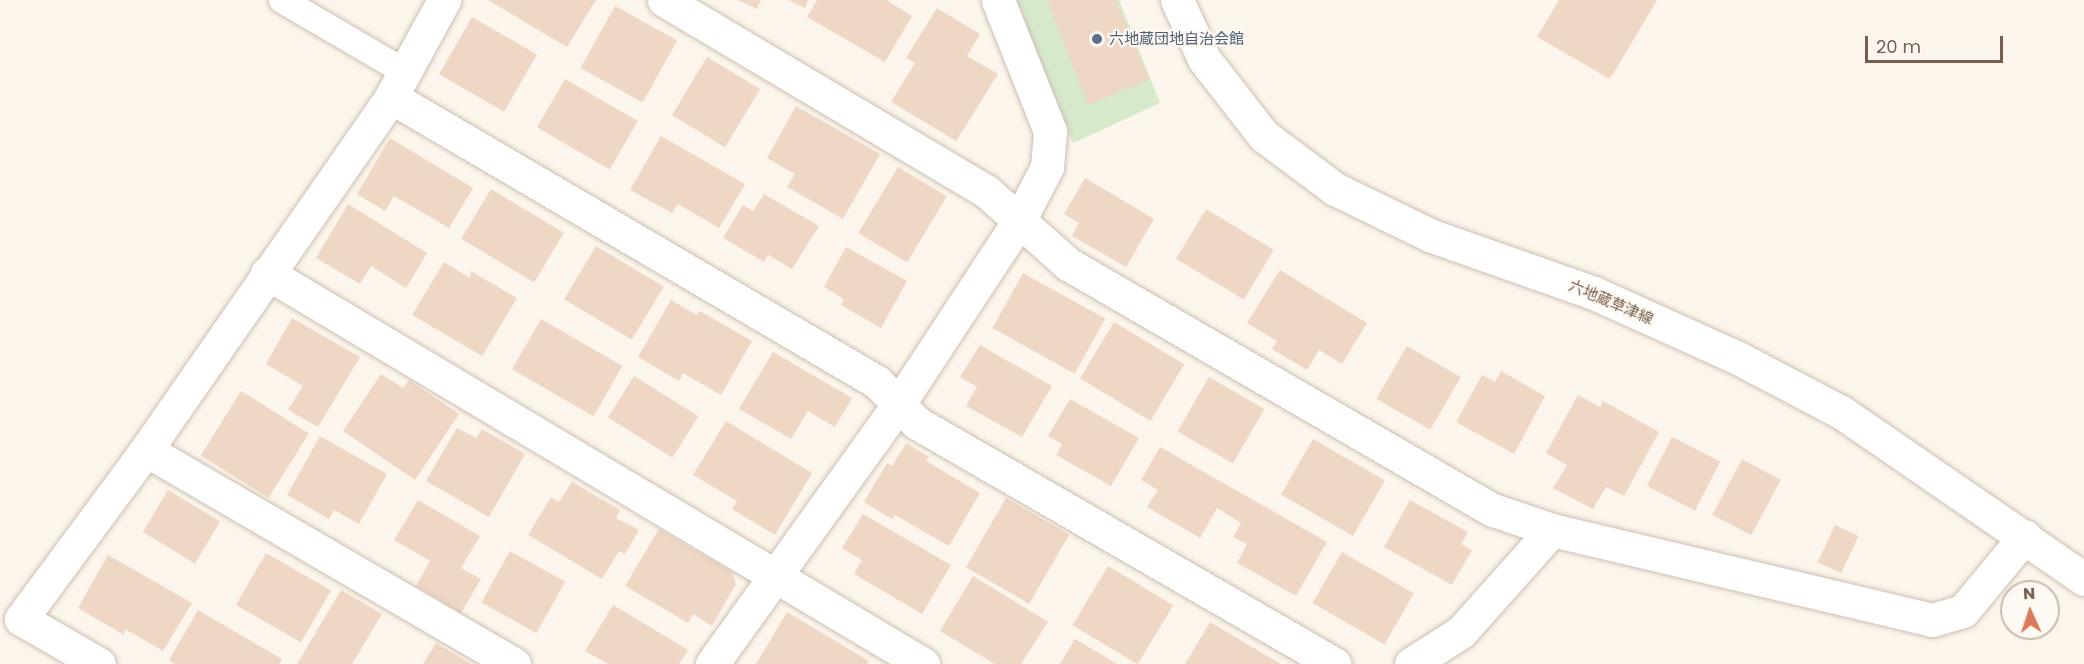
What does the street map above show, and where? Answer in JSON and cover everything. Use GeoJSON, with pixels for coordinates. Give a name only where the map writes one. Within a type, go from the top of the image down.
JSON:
{"type":"FeatureCollection","features":[{"type":"Feature","properties":{"kind":"street"},"geometry":{"type":"LineString","coordinates":[[99,664],[21,619],[146,450],[267,273],[396,84],[444,0]]}},
{"type":"Feature","properties":{"kind":"street"},"geometry":{"type":"LineString","coordinates":[[664,0],[986,191],[1068,264],[1493,510],[1552,530],[1932,620],[1963,611],[2025,536]]}},
{"type":"Feature","properties":{"kind":"street"},"geometry":{"type":"LineString","coordinates":[[712,664],[900,402],[1019,221],[1047,167],[1050,131],[998,0]]}},
{"type":"Feature","properties":{"kind":"street","name":"六地蔵草津線"},"geometry":{"type":"LineString","coordinates":[[1177,0],[1204,59],[1264,136],[1335,189],[1432,236],[1594,294],[1738,358],[1841,412],[2025,536],[2084,579]]}},
{"type":"Feature","properties":{"kind":"street"},"geometry":{"type":"LineString","coordinates":[[396,84],[877,382],[900,402],[917,423],[1334,664]]}},
{"type":"Feature","properties":{"kind":"street"},"geometry":{"type":"LineString","coordinates":[[267,273],[922,664]]}},
{"type":"Feature","properties":{"kind":"street"},"geometry":{"type":"LineString","coordinates":[[146,450],[514,664]]}},
{"type":"Feature","properties":{"kind":"street"},"geometry":{"type":"LineString","coordinates":[[1411,664],[1461,632],[1552,530]]}},
{"type":"Feature","properties":{"kind":"lane"},"geometry":{"type":"LineString","coordinates":[[282,0],[396,84]]}},
{"type":"Feature","properties":{"kind":"green space"},"geometry":{"type":"Polygon","coordinates":[[[1014,0],[1119,0],[1160,103],[1073,143],[1014,0]]]}},
{"type":"Feature","properties":{"kind":"building"},"geometry":{"type":"Polygon","coordinates":[[[488,0],[596,0],[567,47],[488,0]]]}},
{"type":"Feature","properties":{"kind":"building"},"geometry":{"type":"Polygon","coordinates":[[[738,0],[761,0],[757,9],[738,0]]]}},
{"type":"Feature","properties":{"kind":"building"},"geometry":{"type":"Polygon","coordinates":[[[788,0],[808,0],[805,8],[788,0]]]}},
{"type":"Feature","properties":{"kind":"building"},"geometry":{"type":"Polygon","coordinates":[[[817,0],[886,0],[912,16],[885,62],[807,17],[817,0]]]}},
{"type":"Feature","properties":{"kind":"building","name":"六地蔵団地自治会館"},"geometry":{"type":"Polygon","coordinates":[[[1047,0],[1116,0],[1149,79],[1088,105],[1047,0]]]}},
{"type":"Feature","properties":{"kind":"building"},"geometry":{"type":"Polygon","coordinates":[[[1559,0],[1657,0],[1610,79],[1537,37],[1559,0]]]}},
{"type":"Feature","properties":{"kind":"building"},"geometry":{"type":"Polygon","coordinates":[[[615,6],[677,40],[643,103],[581,68],[615,6]]]}},
{"type":"Feature","properties":{"kind":"building"},"geometry":{"type":"Polygon","coordinates":[[[937,8],[980,34],[967,56],[998,74],[956,141],[891,102],[915,63],[906,58],[937,8]]]}},
{"type":"Feature","properties":{"kind":"building"},"geometry":{"type":"Polygon","coordinates":[[[472,17],[537,54],[504,112],[439,74],[472,17]]]}},
{"type":"Feature","properties":{"kind":"building"},"geometry":{"type":"Polygon","coordinates":[[[707,57],[760,89],[725,147],[672,115],[707,57]]]}},
{"type":"Feature","properties":{"kind":"building"},"geometry":{"type":"Polygon","coordinates":[[[565,79],[638,121],[610,169],[537,127],[565,79]]]}},
{"type":"Feature","properties":{"kind":"building"},"geometry":{"type":"Polygon","coordinates":[[[796,106],[880,154],[843,219],[787,187],[795,174],[767,158],[796,106]]]}},
{"type":"Feature","properties":{"kind":"building"},"geometry":{"type":"Polygon","coordinates":[[[661,136],[745,184],[719,228],[678,204],[672,213],[630,190],[661,136]]]}},
{"type":"Feature","properties":{"kind":"building"},"geometry":{"type":"Polygon","coordinates":[[[390,138],[473,188],[449,228],[394,196],[385,211],[357,194],[390,138]]]}},
{"type":"Feature","properties":{"kind":"building"},"geometry":{"type":"Polygon","coordinates":[[[898,167],[947,196],[907,262],[858,233],[898,167]]]}},
{"type":"Feature","properties":{"kind":"building"},"geometry":{"type":"Polygon","coordinates":[[[1085,178],[1154,219],[1126,267],[1072,236],[1079,223],[1064,214],[1085,178]]]}},
{"type":"Feature","properties":{"kind":"building"},"geometry":{"type":"Polygon","coordinates":[[[491,189],[564,233],[534,282],[461,239],[491,189]]]}},
{"type":"Feature","properties":{"kind":"building"},"geometry":{"type":"Polygon","coordinates":[[[764,194],[819,226],[792,269],[768,255],[764,262],[723,238],[743,205],[753,211],[764,194]]]}},
{"type":"Feature","properties":{"kind":"building"},"geometry":{"type":"Polygon","coordinates":[[[348,204],[427,253],[406,288],[371,266],[360,284],[316,258],[348,204]]]}},
{"type":"Feature","properties":{"kind":"building"},"geometry":{"type":"Polygon","coordinates":[[[1206,209],[1274,250],[1244,299],[1176,259],[1206,209]]]}},
{"type":"Feature","properties":{"kind":"building"},"geometry":{"type":"Polygon","coordinates":[[[596,246],[664,287],[632,340],[564,299],[596,246]]]}},
{"type":"Feature","properties":{"kind":"building"},"geometry":{"type":"Polygon","coordinates":[[[846,247],[907,281],[881,328],[841,305],[844,299],[824,287],[846,247]]]}},
{"type":"Feature","properties":{"kind":"building"},"geometry":{"type":"Polygon","coordinates":[[[444,262],[470,278],[471,271],[517,298],[482,356],[412,315],[444,262]]]}},
{"type":"Feature","properties":{"kind":"building"},"geometry":{"type":"Polygon","coordinates":[[[1280,270],[1367,323],[1342,364],[1319,350],[1307,370],[1272,349],[1277,341],[1247,323],[1280,270]]]}},
{"type":"Feature","properties":{"kind":"building"},"geometry":{"type":"Polygon","coordinates":[[[1023,273],[1105,319],[1075,374],[992,328],[1023,273]]]}},
{"type":"Feature","properties":{"kind":"building"},"geometry":{"type":"Polygon","coordinates":[[[671,300],[697,315],[700,311],[752,341],[721,395],[683,373],[679,381],[638,357],[671,300]]]}},
{"type":"Feature","properties":{"kind":"building"},"geometry":{"type":"Polygon","coordinates":[[[292,318],[360,357],[318,427],[288,410],[303,386],[266,364],[292,318]]]}},
{"type":"Feature","properties":{"kind":"building"},"geometry":{"type":"Polygon","coordinates":[[[541,319],[622,366],[593,416],[512,369],[541,319]]]}},
{"type":"Feature","properties":{"kind":"building"},"geometry":{"type":"Polygon","coordinates":[[[1114,322],[1184,364],[1150,421],[1080,379],[1114,322]]]}},
{"type":"Feature","properties":{"kind":"building"},"geometry":{"type":"Polygon","coordinates":[[[980,345],[1052,386],[1022,437],[966,406],[977,387],[960,377],[980,345]]]}},
{"type":"Feature","properties":{"kind":"building"},"geometry":{"type":"Polygon","coordinates":[[[1407,346],[1461,377],[1430,430],[1376,399],[1407,346]]]}},
{"type":"Feature","properties":{"kind":"building"},"geometry":{"type":"Polygon","coordinates":[[[773,352],[852,398],[835,427],[808,411],[791,439],[739,409],[773,352]]]}},
{"type":"Feature","properties":{"kind":"building"},"geometry":{"type":"Polygon","coordinates":[[[1501,371],[1545,396],[1514,454],[1456,422],[1482,375],[1495,382],[1501,371]]]}},
{"type":"Feature","properties":{"kind":"building"},"geometry":{"type":"Polygon","coordinates":[[[381,374],[403,388],[409,380],[459,414],[415,480],[343,431],[381,374]]]}},
{"type":"Feature","properties":{"kind":"building"},"geometry":{"type":"Polygon","coordinates":[[[634,376],[698,416],[672,458],[608,418],[634,376]]]}},
{"type":"Feature","properties":{"kind":"building"},"geometry":{"type":"Polygon","coordinates":[[[1209,377],[1264,409],[1233,464],[1178,432],[1209,377]]]}},
{"type":"Feature","properties":{"kind":"building"},"geometry":{"type":"Polygon","coordinates":[[[241,391],[309,433],[269,498],[201,455],[241,391]]]}},
{"type":"Feature","properties":{"kind":"building"},"geometry":{"type":"Polygon","coordinates":[[[1578,395],[1600,407],[1603,401],[1659,432],[1624,496],[1606,487],[1593,509],[1553,488],[1567,465],[1546,453],[1578,395]]]}},
{"type":"Feature","properties":{"kind":"building"},"geometry":{"type":"Polygon","coordinates":[[[1070,399],[1139,438],[1111,486],[1056,455],[1062,444],[1048,436],[1070,399]]]}},
{"type":"Feature","properties":{"kind":"building"},"geometry":{"type":"Polygon","coordinates":[[[726,421],[812,473],[775,535],[732,509],[737,501],[693,475],[726,421]]]}},
{"type":"Feature","properties":{"kind":"building"},"geometry":{"type":"Polygon","coordinates":[[[457,428],[476,438],[482,429],[525,454],[489,517],[426,481],[457,428]]]}},
{"type":"Feature","properties":{"kind":"building"},"geometry":{"type":"Polygon","coordinates":[[[320,436],[387,474],[359,524],[334,510],[329,519],[287,495],[320,436]]]}},
{"type":"Feature","properties":{"kind":"building"},"geometry":{"type":"Polygon","coordinates":[[[1672,437],[1720,462],[1695,511],[1647,486],[1672,437]]]}},
{"type":"Feature","properties":{"kind":"building"},"geometry":{"type":"Polygon","coordinates":[[[1313,439],[1385,480],[1353,536],[1281,494],[1313,439]]]}},
{"type":"Feature","properties":{"kind":"building"},"geometry":{"type":"Polygon","coordinates":[[[906,443],[929,457],[926,461],[980,493],[949,546],[895,515],[892,519],[864,502],[887,463],[892,466],[906,443]]]}},
{"type":"Feature","properties":{"kind":"building"},"geometry":{"type":"Polygon","coordinates":[[[1160,447],[1327,542],[1296,596],[1237,563],[1247,544],[1233,537],[1241,523],[1217,508],[1200,538],[1147,507],[1158,490],[1141,480],[1160,447]]]}},
{"type":"Feature","properties":{"kind":"building"},"geometry":{"type":"Polygon","coordinates":[[[1742,459],[1781,480],[1751,535],[1712,515],[1742,459]]]}},
{"type":"Feature","properties":{"kind":"building"},"geometry":{"type":"Polygon","coordinates":[[[572,482],[620,510],[616,518],[639,530],[625,554],[619,551],[602,579],[528,535],[551,497],[559,502],[572,482]]]}},
{"type":"Feature","properties":{"kind":"building"},"geometry":{"type":"Polygon","coordinates":[[[168,490],[220,521],[195,563],[143,532],[168,490]]]}},
{"type":"Feature","properties":{"kind":"building"},"geometry":{"type":"Polygon","coordinates":[[[1006,498],[1069,534],[1029,604],[966,567],[1006,498]]]}},
{"type":"Feature","properties":{"kind":"building"},"geometry":{"type":"Polygon","coordinates":[[[418,500],[480,536],[461,568],[481,579],[461,613],[416,586],[430,561],[394,540],[418,500]]]}},
{"type":"Feature","properties":{"kind":"building"},"geometry":{"type":"Polygon","coordinates":[[[1410,500],[1468,532],[1461,544],[1472,550],[1452,585],[1384,547],[1410,500]]]}},
{"type":"Feature","properties":{"kind":"building"},"geometry":{"type":"Polygon","coordinates":[[[863,514],[951,565],[922,614],[854,574],[862,560],[842,548],[863,514]]]}},
{"type":"Feature","properties":{"kind":"building"},"geometry":{"type":"Polygon","coordinates":[[[1835,525],[1859,536],[1841,573],[1818,562],[1835,525]]]}},
{"type":"Feature","properties":{"kind":"building"},"geometry":{"type":"Polygon","coordinates":[[[659,529],[732,572],[736,584],[712,626],[693,614],[688,623],[625,586],[659,529]]]}},
{"type":"Feature","properties":{"kind":"building"},"geometry":{"type":"Polygon","coordinates":[[[510,551],[565,582],[536,633],[481,603],[510,551]]]}},
{"type":"Feature","properties":{"kind":"building"},"geometry":{"type":"Polygon","coordinates":[[[1342,552],[1414,594],[1384,645],[1312,603],[1342,552]]]}},
{"type":"Feature","properties":{"kind":"building"},"geometry":{"type":"Polygon","coordinates":[[[266,553],[331,590],[301,642],[236,605],[266,553]]]}},
{"type":"Feature","properties":{"kind":"building"},"geometry":{"type":"Polygon","coordinates":[[[108,555],[192,603],[163,651],[125,629],[124,635],[78,608],[108,555]]]}},
{"type":"Feature","properties":{"kind":"building"},"geometry":{"type":"Polygon","coordinates":[[[1108,566],[1173,605],[1138,664],[1072,625],[1108,566]]]}},
{"type":"Feature","properties":{"kind":"building"},"geometry":{"type":"Polygon","coordinates":[[[973,576],[1048,622],[1021,664],[995,664],[940,631],[973,576]]]}},
{"type":"Feature","properties":{"kind":"building"},"geometry":{"type":"Polygon","coordinates":[[[341,590],[382,614],[352,664],[297,664],[341,590]]]}},
{"type":"Feature","properties":{"kind":"building"},"geometry":{"type":"Polygon","coordinates":[[[613,605],[688,650],[679,664],[608,664],[585,651],[613,605]]]}},
{"type":"Feature","properties":{"kind":"building"},"geometry":{"type":"Polygon","coordinates":[[[198,610],[282,659],[280,664],[175,664],[169,660],[198,610]]]}},
{"type":"Feature","properties":{"kind":"building"},"geometry":{"type":"Polygon","coordinates":[[[787,612],[869,661],[867,664],[756,664],[787,612]]]}},
{"type":"Feature","properties":{"kind":"building"},"geometry":{"type":"Polygon","coordinates":[[[1210,622],[1281,664],[1185,664],[1210,622]]]}},
{"type":"Feature","properties":{"kind":"building"},"geometry":{"type":"Polygon","coordinates":[[[1075,639],[1117,664],[1060,664],[1075,639]]]}},
{"type":"Feature","properties":{"kind":"building"},"geometry":{"type":"Polygon","coordinates":[[[436,643],[471,664],[423,664],[436,643]]]}},
{"type":"Feature","properties":{"kind":"place","name":"六地蔵団地自治会館"},"geometry":{"type":"Point","coordinates":[1097,39]}}]}
